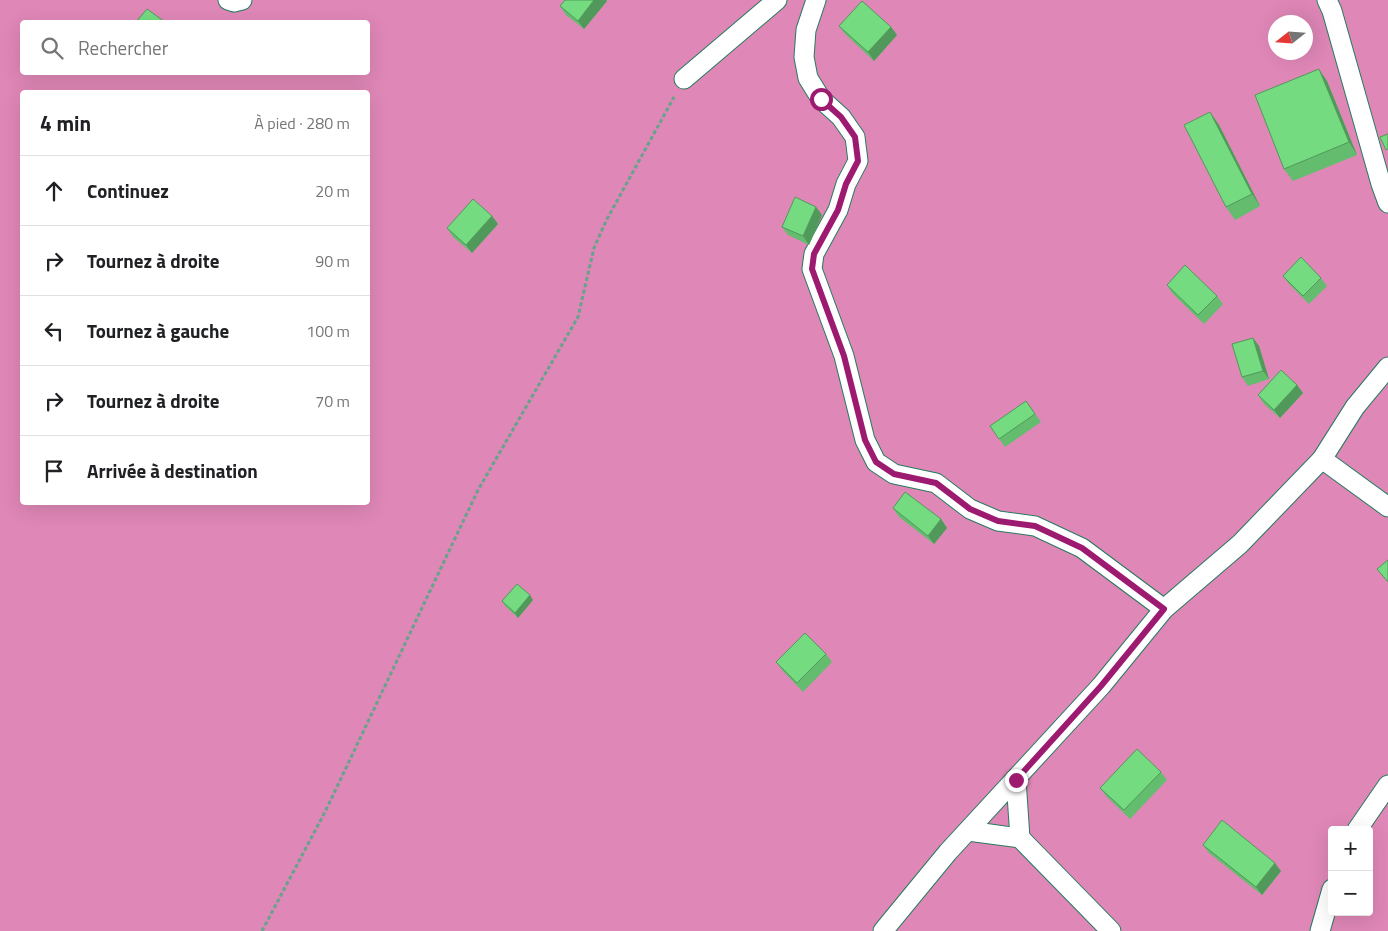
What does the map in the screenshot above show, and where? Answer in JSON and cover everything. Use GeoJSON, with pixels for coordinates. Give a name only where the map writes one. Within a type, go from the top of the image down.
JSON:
{"type":"FeatureCollection","features":[{"type":"Feature","properties":{"kind":"street"},"geometry":{"type":"LineString","coordinates":[[228,0],[234,2],[242,0]]}},
{"type":"Feature","properties":{"kind":"street"},"geometry":{"type":"LineString","coordinates":[[684,79],[777,0]]}},
{"type":"Feature","properties":{"kind":"street"},"geometry":{"type":"LineString","coordinates":[[816,0],[806,30],[804,58],[808,78],[821,99],[841,117],[855,137],[858,161],[846,184],[838,210],[814,254],[812,269],[844,356],[865,440],[876,462],[894,474],[936,483],[970,509],[998,521],[1035,526],[1068,540],[1082,548],[1164,609]]}},
{"type":"Feature","properties":{"kind":"street"},"geometry":{"type":"LineString","coordinates":[[1327,0],[1332,11],[1388,203]]}},
{"type":"Feature","properties":{"kind":"street"},"geometry":{"type":"LineString","coordinates":[[882,931],[948,852],[1101,686],[1164,609],[1240,544],[1322,459],[1355,408],[1388,367]]}},
{"type":"Feature","properties":{"kind":"street"},"geometry":{"type":"LineString","coordinates":[[1322,459],[1388,507]]}},
{"type":"Feature","properties":{"kind":"street"},"geometry":{"type":"LineString","coordinates":[[1016,780],[1020,838]]}},
{"type":"Feature","properties":{"kind":"street"},"geometry":{"type":"LineString","coordinates":[[1360,826],[1388,785]]}},
{"type":"Feature","properties":{"kind":"street"},"geometry":{"type":"LineString","coordinates":[[968,831],[1020,838],[1111,931]]}},
{"type":"Feature","properties":{"kind":"street"},"geometry":{"type":"LineString","coordinates":[[1320,931],[1328,902]]}},
{"type":"Feature","properties":{"kind":"path"},"geometry":{"type":"LineString","coordinates":[[262,931],[326,810],[478,490],[578,317],[594,248],[606,220],[684,79]]}},
{"type":"Feature","properties":{"kind":"shaded area"},"geometry":{"type":"Polygon","coordinates":[[[0,0],[1388,0],[1388,931],[0,931],[0,0]]]}},
{"type":"Feature","properties":{"kind":"building"},"geometry":{"type":"Polygon","coordinates":[[[565,0],[594,0],[578,21],[560,6],[565,0]]]}},
{"type":"Feature","properties":{"kind":"building"},"geometry":{"type":"Polygon","coordinates":[[[862,1],[891,27],[868,52],[839,26],[862,1]]]}},
{"type":"Feature","properties":{"kind":"building"},"geometry":{"type":"Polygon","coordinates":[[[147,9],[162,20],[138,20],[147,9]]]}},
{"type":"Feature","properties":{"kind":"building"},"geometry":{"type":"Polygon","coordinates":[[[1319,69],[1349,142],[1284,169],[1255,95],[1319,69]]]}},
{"type":"Feature","properties":{"kind":"building"},"geometry":{"type":"Polygon","coordinates":[[[1210,112],[1252,194],[1226,207],[1184,125],[1210,112]]]}},
{"type":"Feature","properties":{"kind":"building"},"geometry":{"type":"Polygon","coordinates":[[[1388,134],[1388,149],[1386,150],[1380,137],[1388,134]]]}},
{"type":"Feature","properties":{"kind":"building"},"geometry":{"type":"Polygon","coordinates":[[[795,197],[816,207],[803,236],[782,227],[795,197]]]}},
{"type":"Feature","properties":{"kind":"building"},"geometry":{"type":"Polygon","coordinates":[[[473,199],[492,216],[466,245],[447,228],[473,199]]]}},
{"type":"Feature","properties":{"kind":"building"},"geometry":{"type":"Polygon","coordinates":[[[1301,257],[1321,278],[1303,296],[1283,276],[1301,257]]]}},
{"type":"Feature","properties":{"kind":"building"},"geometry":{"type":"Polygon","coordinates":[[[1185,265],[1217,296],[1198,315],[1167,285],[1185,265]]]}},
{"type":"Feature","properties":{"kind":"building"},"geometry":{"type":"Polygon","coordinates":[[[1253,338],[1263,371],[1242,377],[1232,344],[1253,338]]]}},
{"type":"Feature","properties":{"kind":"building"},"geometry":{"type":"Polygon","coordinates":[[[1281,370],[1297,385],[1274,410],[1258,395],[1281,370]]]}},
{"type":"Feature","properties":{"kind":"building"},"geometry":{"type":"Polygon","coordinates":[[[1026,401],[1035,414],[999,439],[990,426],[1026,401]]]}},
{"type":"Feature","properties":{"kind":"building"},"geometry":{"type":"Polygon","coordinates":[[[905,492],[941,519],[928,536],[893,508],[905,492]]]}},
{"type":"Feature","properties":{"kind":"building"},"geometry":{"type":"Polygon","coordinates":[[[1388,560],[1388,582],[1377,569],[1388,560]]]}},
{"type":"Feature","properties":{"kind":"building"},"geometry":{"type":"Polygon","coordinates":[[[517,584],[530,595],[515,613],[502,601],[517,584]]]}},
{"type":"Feature","properties":{"kind":"building"},"geometry":{"type":"Polygon","coordinates":[[[805,633],[826,654],[797,683],[776,662],[805,633]]]}},
{"type":"Feature","properties":{"kind":"building"},"geometry":{"type":"Polygon","coordinates":[[[1137,749],[1161,772],[1124,810],[1100,788],[1137,749]]]}},
{"type":"Feature","properties":{"kind":"building"},"geometry":{"type":"Polygon","coordinates":[[[1222,820],[1275,863],[1256,887],[1203,845],[1222,820]]]}},
{"type":"Feature","properties":{"kind":"route"},"geometry":{"type":"LineString","coordinates":[[821,99],[841,117],[855,137],[858,161],[846,184],[838,210],[814,254],[812,269],[844,356],[865,440],[876,462],[894,474],[936,483],[970,509],[998,521],[1035,526],[1068,540],[1082,548],[1164,609],[1101,686],[1016,780]]}}]}
